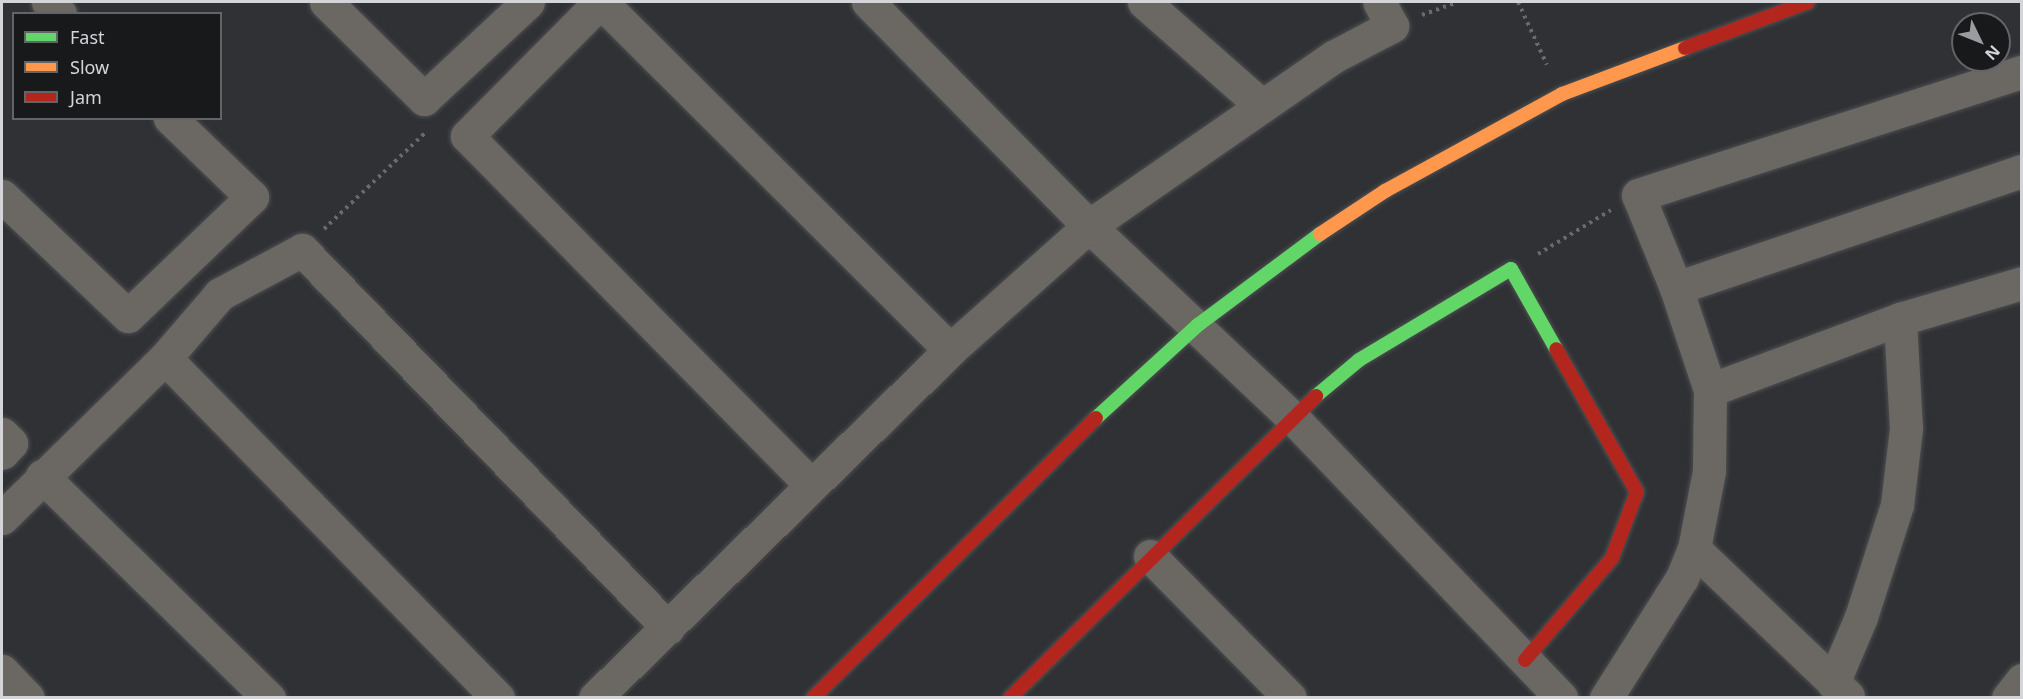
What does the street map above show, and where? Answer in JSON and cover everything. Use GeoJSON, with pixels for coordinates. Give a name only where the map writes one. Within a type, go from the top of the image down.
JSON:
{"type":"FeatureCollection","features":[{"type":"Feature","properties":{"kind":"street"},"geometry":{"type":"LineString","coordinates":[[326,2],[424,99],[528,2]]}},
{"type":"Feature","properties":{"kind":"street"},"geometry":{"type":"LineString","coordinates":[[813,486],[467,136],[601,2],[951,350]]}},
{"type":"Feature","properties":{"kind":"street"},"geometry":{"type":"LineString","coordinates":[[868,2],[1089,226],[1198,325],[1292,417],[1561,698]]}},
{"type":"Feature","properties":{"kind":"street"},"geometry":{"type":"LineString","coordinates":[[1144,2],[1262,106]]}},
{"type":"Feature","properties":{"kind":"street"},"geometry":{"type":"LineString","coordinates":[[813,698],[1044,465],[1198,325],[1289,255],[1385,191],[1562,94],[1808,2]]}},
{"type":"Feature","properties":{"kind":"street"},"geometry":{"type":"LineString","coordinates":[[595,698],[951,350],[1089,226],[1333,57],[1385,14]]}},
{"type":"Feature","properties":{"kind":"street"},"geometry":{"type":"LineString","coordinates":[[1606,698],[1663,615],[1694,549],[1709,471],[1710,390],[1676,288],[1638,195],[2022,72]]}},
{"type":"Feature","properties":{"kind":"street"},"geometry":{"type":"LineString","coordinates":[[2,196],[128,316],[252,197],[172,120]]}},
{"type":"Feature","properties":{"kind":"street"},"geometry":{"type":"LineString","coordinates":[[1676,288],[2022,171]]}},
{"type":"Feature","properties":{"kind":"street"},"geometry":{"type":"LineString","coordinates":[[2,518],[42,476],[165,358],[220,294],[302,250],[668,628]]}},
{"type":"Feature","properties":{"kind":"street"},"geometry":{"type":"LineString","coordinates":[[1014,696],[1150,556],[1292,417],[1359,360],[1511,269],[1637,492],[1612,558],[1525,660]]}},
{"type":"Feature","properties":{"kind":"street"},"geometry":{"type":"LineString","coordinates":[[1710,390],[1900,319],[2022,283]]}},
{"type":"Feature","properties":{"kind":"street"},"geometry":{"type":"LineString","coordinates":[[1694,549],[1841,690],[1861,617],[1897,505],[1906,428],[1900,319]]}},
{"type":"Feature","properties":{"kind":"street"},"geometry":{"type":"LineString","coordinates":[[165,358],[498,698]]}},
{"type":"Feature","properties":{"kind":"street"},"geometry":{"type":"LineString","coordinates":[[2,434],[11,443],[2,453]]}},
{"type":"Feature","properties":{"kind":"street"},"geometry":{"type":"LineString","coordinates":[[42,476],[269,698]]}},
{"type":"Feature","properties":{"kind":"street"},"geometry":{"type":"LineString","coordinates":[[1150,556],[1290,698]]}},
{"type":"Feature","properties":{"kind":"street"},"geometry":{"type":"LineString","coordinates":[[2,671],[28,698]]}},
{"type":"Feature","properties":{"kind":"street"},"geometry":{"type":"LineString","coordinates":[[2008,698],[2022,680]]}},
{"type":"Feature","properties":{"kind":"path"},"geometry":{"type":"LineString","coordinates":[[1385,14],[1457,2]]}},
{"type":"Feature","properties":{"kind":"path"},"geometry":{"type":"LineString","coordinates":[[1518,2],[1547,66]]}},
{"type":"Feature","properties":{"kind":"path"},"geometry":{"type":"LineString","coordinates":[[302,250],[431,127]]}},
{"type":"Feature","properties":{"kind":"path"},"geometry":{"type":"LineString","coordinates":[[1511,269],[1638,195]]}},
{"type":"Feature","properties":{"kind":"traffic: fast"},"geometry":{"type":"LineString","coordinates":[[1096,418],[1198,325],[1320,234]]}},
{"type":"Feature","properties":{"kind":"traffic: fast"},"geometry":{"type":"LineString","coordinates":[[1316,396],[1359,360],[1511,269],[1556,349]]}},
{"type":"Feature","properties":{"kind":"traffic: slow"},"geometry":{"type":"LineString","coordinates":[[1320,234],[1385,191],[1562,94],[1685,48]]}},
{"type":"Feature","properties":{"kind":"traffic: jam"},"geometry":{"type":"LineString","coordinates":[[1685,48],[1808,2]]}},
{"type":"Feature","properties":{"kind":"traffic: jam"},"geometry":{"type":"LineString","coordinates":[[1525,660],[1612,558],[1637,492],[1556,349]]}},
{"type":"Feature","properties":{"kind":"traffic: jam"},"geometry":{"type":"LineString","coordinates":[[1010,698],[1316,396]]}},
{"type":"Feature","properties":{"kind":"traffic: jam"},"geometry":{"type":"LineString","coordinates":[[813,698],[1096,418]]}}]}
